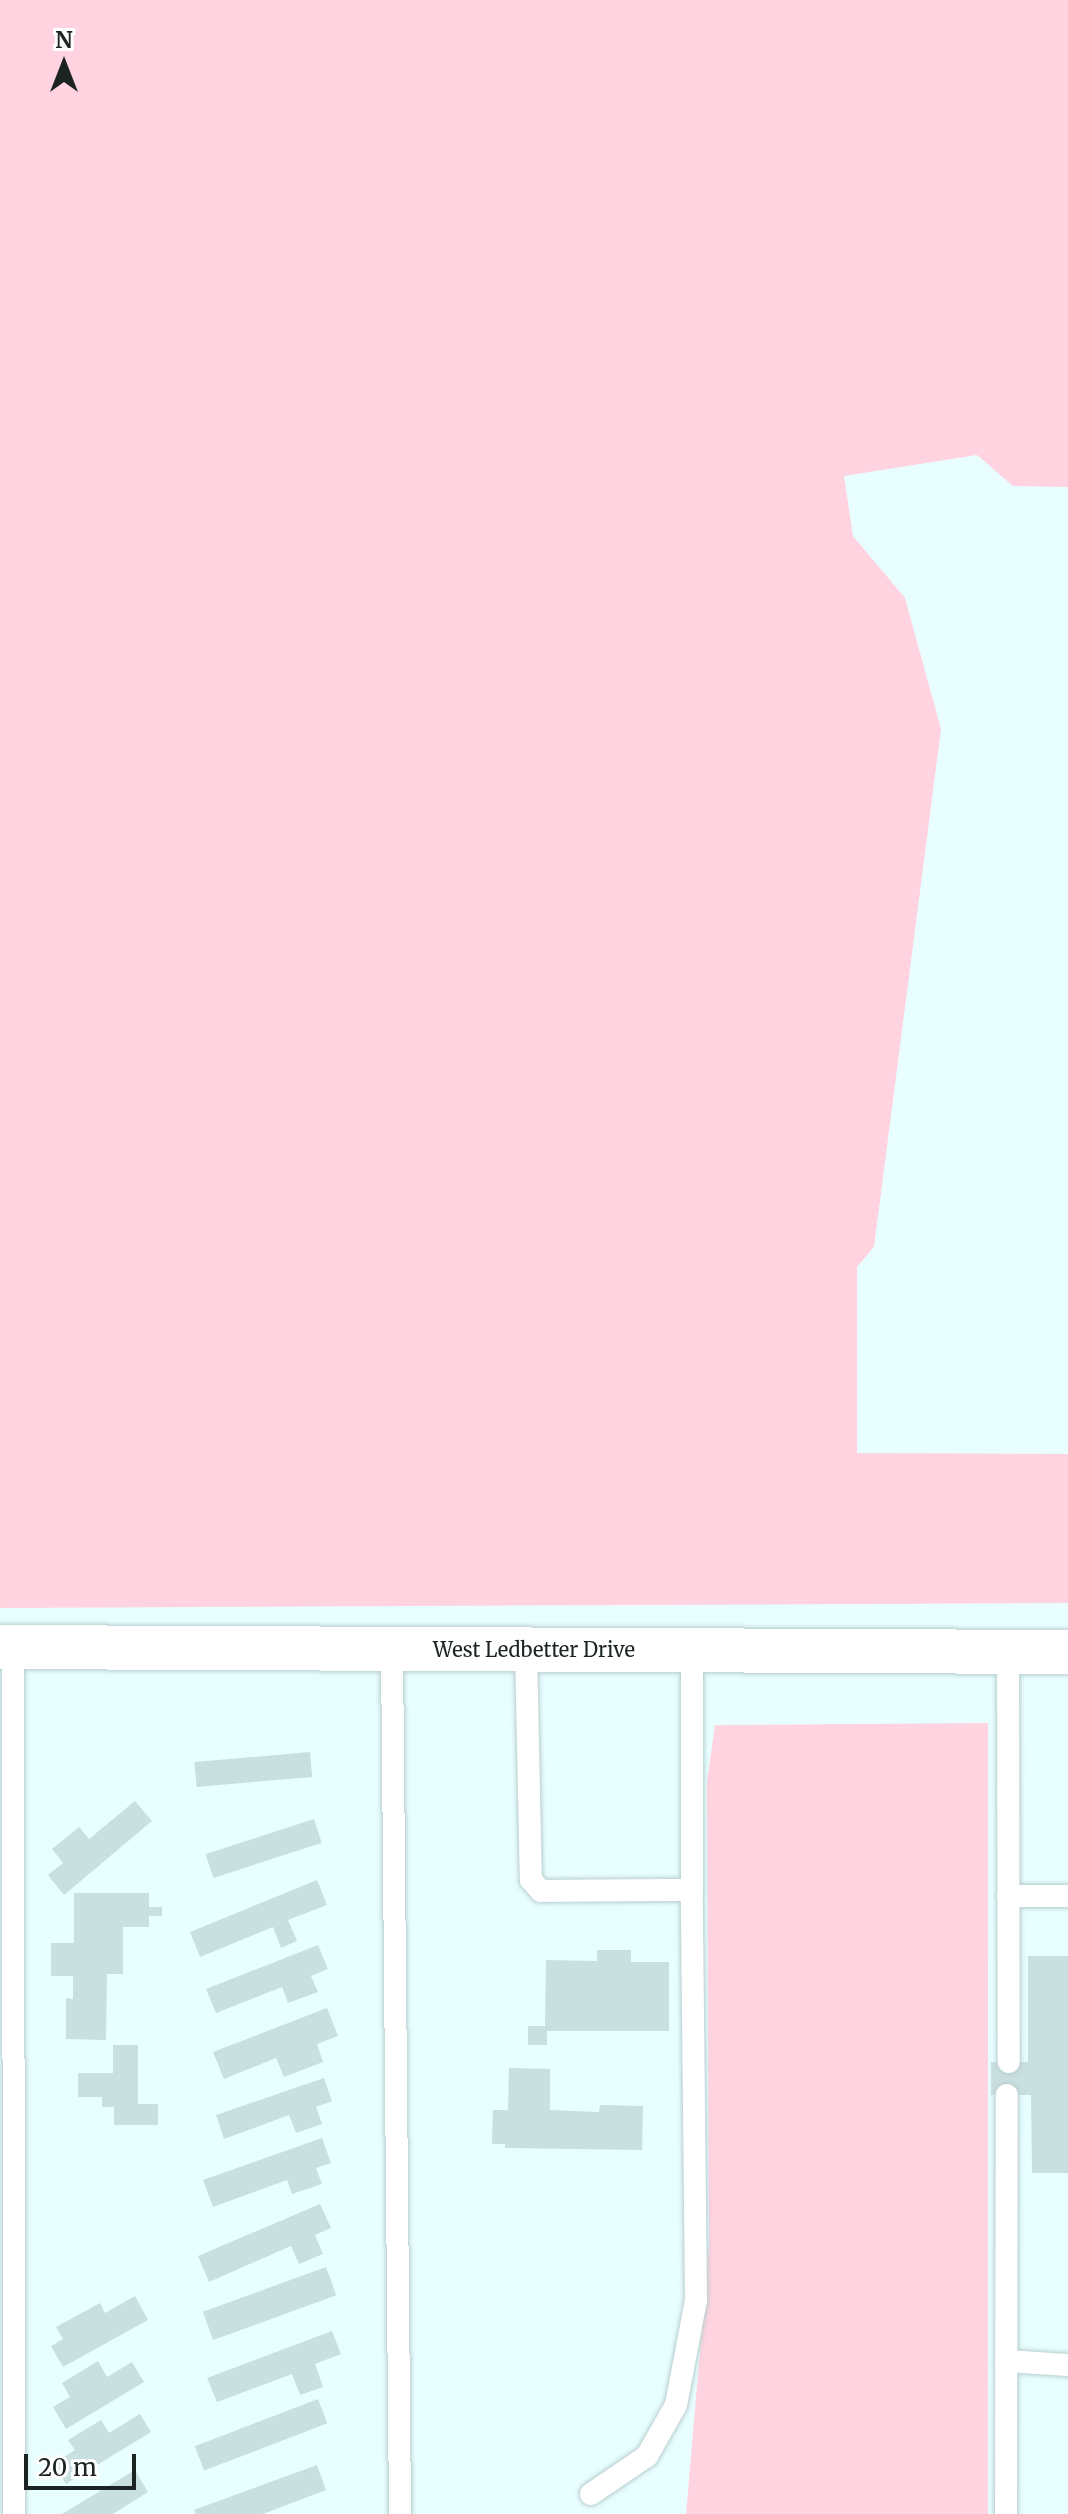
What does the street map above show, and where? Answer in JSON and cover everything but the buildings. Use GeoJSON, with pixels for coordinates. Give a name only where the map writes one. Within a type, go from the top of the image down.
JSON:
{"type":"FeatureCollection","features":[{"type":"Feature","properties":{"kind":"street","name":"West Ledbetter Drive"},"geometry":{"type":"LineString","coordinates":[[7,1647],[1068,1652]]}},
{"type":"Feature","properties":{"kind":"lane"},"geometry":{"type":"LineString","coordinates":[[7,1647],[14,2514]]}},
{"type":"Feature","properties":{"kind":"lane"},"geometry":{"type":"LineString","coordinates":[[392,1649],[400,2514]]}},
{"type":"Feature","properties":{"kind":"lane"},"geometry":{"type":"LineString","coordinates":[[526,1649],[534,1887],[541,1891],[692,1890]]}},
{"type":"Feature","properties":{"kind":"lane"},"geometry":{"type":"LineString","coordinates":[[591,2494],[647,2456],[676,2405],[696,2300],[692,1650]]}},
{"type":"Feature","properties":{"kind":"lane"},"geometry":{"type":"LineString","coordinates":[[1008,1652],[1009,2062]]}},
{"type":"Feature","properties":{"kind":"lane"},"geometry":{"type":"LineString","coordinates":[[1008,1896],[1068,1896]]}},
{"type":"Feature","properties":{"kind":"lane"},"geometry":{"type":"LineString","coordinates":[[1006,2514],[1007,2095]]}},
{"type":"Feature","properties":{"kind":"lane"},"geometry":{"type":"LineString","coordinates":[[1006,2361],[1068,2365]]}},
{"type":"Feature","properties":{"kind":"shaded area"},"geometry":{"type":"Polygon","coordinates":[[[0,0],[1068,0],[1068,487],[1013,486],[977,455],[844,476],[853,536],[905,598],[941,729],[874,1247],[857,1267],[857,1453],[1068,1454],[1068,1603],[0,1608],[0,0]]]}},
{"type":"Feature","properties":{"kind":"shaded area"},"geometry":{"type":"Polygon","coordinates":[[[988,1723],[988,2514],[686,2514],[709,2246],[707,1782],[715,1725],[988,1723]]]}}]}
